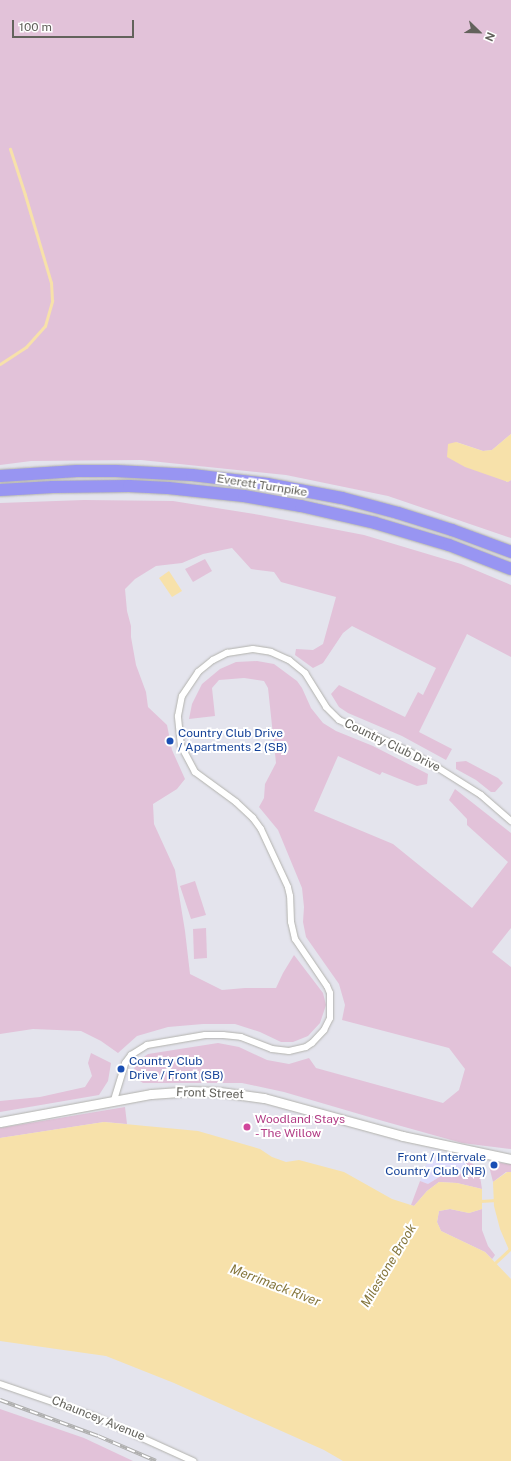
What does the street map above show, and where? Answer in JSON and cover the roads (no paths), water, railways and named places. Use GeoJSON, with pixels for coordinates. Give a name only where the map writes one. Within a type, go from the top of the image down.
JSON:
{"type":"FeatureCollection","features":[{"type":"Feature","properties":{"kind":"highway","name":"Everett Turnpike"},"geometry":{"type":"LineString","coordinates":[[0,476],[77,471],[116,471],[192,475],[267,484],[342,498],[398,513],[452,530],[511,552]]}},
{"type":"Feature","properties":{"kind":"highway","name":"Everett Turnpike"},"geometry":{"type":"LineString","coordinates":[[0,490],[129,486],[168,488],[244,496],[300,506],[375,523],[448,545],[511,569]]}},
{"type":"Feature","properties":{"kind":"main road","name":"Front Street"},"geometry":{"type":"LineString","coordinates":[[0,1122],[151,1094],[190,1091],[247,1094],[442,1146],[511,1160]]}},
{"type":"Feature","properties":{"kind":"street","name":"Country Club Drive"},"geometry":{"type":"LineString","coordinates":[[114,1100],[125,1063],[131,1055],[147,1045],[205,1035],[224,1035],[241,1037],[272,1049],[289,1051],[306,1047],[312,1043],[324,1030],[330,1018],[330,993],[295,939],[291,922],[290,896],[288,887],[261,829],[253,818],[236,802],[195,772],[181,746],[178,721],[182,696],[198,672],[213,660],[227,653],[253,649],[271,652],[289,660],[305,673],[326,707],[340,720],[410,752],[436,766],[481,795],[511,821]]}},
{"type":"Feature","properties":{"kind":"street","name":"Chauncey Avenue"},"geometry":{"type":"LineString","coordinates":[[0,1384],[96,1417],[193,1461]]}},
{"type":"Feature","properties":{"kind":"water"},"geometry":{"type":"Polygon","coordinates":[[[511,434],[511,480],[508,482],[465,467],[447,457],[448,444],[456,442],[483,451],[492,450],[511,434]]]}},
{"type":"Feature","properties":{"kind":"water"},"geometry":{"type":"Polygon","coordinates":[[[169,571],[182,591],[172,597],[159,578],[169,571]]]}},
{"type":"Feature","properties":{"kind":"water","name":"Merrimack River"},"geometry":{"type":"Polygon","coordinates":[[[104,1122],[198,1131],[260,1149],[272,1157],[286,1162],[299,1160],[344,1172],[392,1199],[414,1206],[427,1191],[439,1182],[457,1183],[482,1189],[482,1209],[469,1213],[450,1209],[439,1211],[437,1222],[441,1231],[485,1252],[511,1279],[511,1461],[343,1461],[324,1450],[174,1383],[106,1356],[0,1341],[0,1138],[104,1122]]]}},
{"type":"Feature","properties":{"kind":"water"},"geometry":{"type":"Polygon","coordinates":[[[507,1172],[511,1172],[511,1251],[509,1250],[500,1229],[494,1206],[493,1182],[507,1172]]]}},
{"type":"Feature","properties":{"kind":"waterway"},"geometry":{"type":"LineString","coordinates":[[0,364],[26,347],[45,326],[52,301],[51,283],[10,149]]}},
{"type":"Feature","properties":{"kind":"waterway","name":"Milestone Brook"},"geometry":{"type":"LineString","coordinates":[[480,1201],[497,1200]]}},
{"type":"Feature","properties":{"kind":"waterway"},"geometry":{"type":"LineString","coordinates":[[495,1263],[509,1250]]}},
{"type":"Feature","properties":{"kind":"railway"},"geometry":{"type":"LineString","coordinates":[[0,1400],[98,1436],[156,1461]]}},
{"type":"Feature","properties":{"kind":"place","name":"Country Club Drive / Apartments 2 (SB)"},"geometry":{"type":"Point","coordinates":[170,741]}},
{"type":"Feature","properties":{"kind":"place","name":"Country Club Drive / Front (SB)"},"geometry":{"type":"Point","coordinates":[121,1069]}},
{"type":"Feature","properties":{"kind":"place","name":"Woodland Stays - The Willow"},"geometry":{"type":"Point","coordinates":[247,1127]}},
{"type":"Feature","properties":{"kind":"place","name":"Front / Intervale Country Club (NB)"},"geometry":{"type":"Point","coordinates":[494,1165]}}]}
